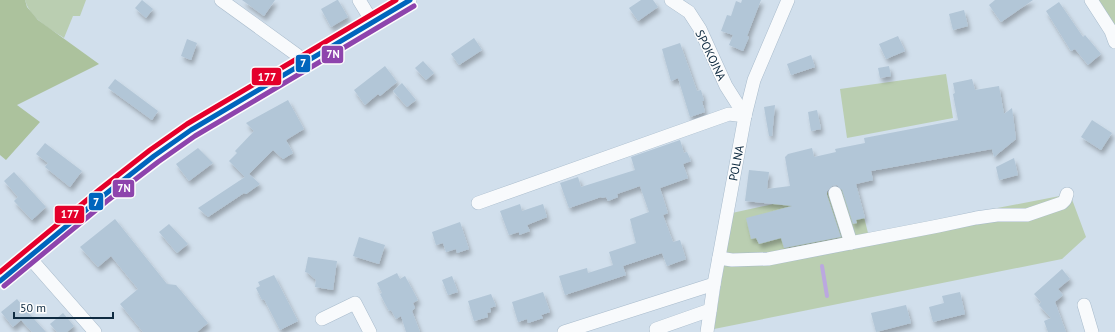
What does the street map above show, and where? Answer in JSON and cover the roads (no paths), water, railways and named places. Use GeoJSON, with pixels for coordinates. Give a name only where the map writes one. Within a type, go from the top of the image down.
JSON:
{"type":"FeatureCollection","features":[{"type":"Feature","properties":{"kind":"street"},"geometry":{"type":"LineString","coordinates":[[221,0],[296,55],[303,63]]}},
{"type":"Feature","properties":{"kind":"street"},"geometry":{"type":"LineString","coordinates":[[359,0],[373,23]]}},
{"type":"Feature","properties":{"kind":"street"},"geometry":{"type":"LineString","coordinates":[[0,281],[154,156],[191,130],[410,0]]}},
{"type":"Feature","properties":{"kind":"street","name":"SPOKOJNA"},"geometry":{"type":"LineString","coordinates":[[671,0],[689,12],[700,29],[726,86],[745,116]]}},
{"type":"Feature","properties":{"kind":"street","name":"POLNA"},"geometry":{"type":"LineString","coordinates":[[707,332],[718,258],[745,116],[754,80],[788,0]]}},
{"type":"Feature","properties":{"kind":"street"},"geometry":{"type":"LineString","coordinates":[[1091,0],[1111,32],[1115,42]]}},
{"type":"Feature","properties":{"kind":"street"},"geometry":{"type":"LineString","coordinates":[[478,203],[729,114],[745,116]]}},
{"type":"Feature","properties":{"kind":"street"},"geometry":{"type":"LineString","coordinates":[[835,193],[851,243]]}},
{"type":"Feature","properties":{"kind":"street"},"geometry":{"type":"LineString","coordinates":[[718,258],[732,260],[768,259],[976,218],[997,215],[1027,215],[1062,203],[1067,194]]}},
{"type":"Feature","properties":{"kind":"street"},"geometry":{"type":"LineString","coordinates":[[29,257],[95,332]]}},
{"type":"Feature","properties":{"kind":"street"},"geometry":{"type":"LineString","coordinates":[[564,332],[714,284]]}},
{"type":"Feature","properties":{"kind":"street"},"geometry":{"type":"LineString","coordinates":[[322,319],[355,303],[370,332]]}},
{"type":"Feature","properties":{"kind":"street"},"geometry":{"type":"LineString","coordinates":[[1084,305],[1092,332]]}},
{"type":"Feature","properties":{"kind":"street"},"geometry":{"type":"LineString","coordinates":[[656,329],[710,310]]}},
{"type":"Feature","properties":{"kind":"waterway"},"geometry":{"type":"LineString","coordinates":[[822,266],[827,296]]}}]}
